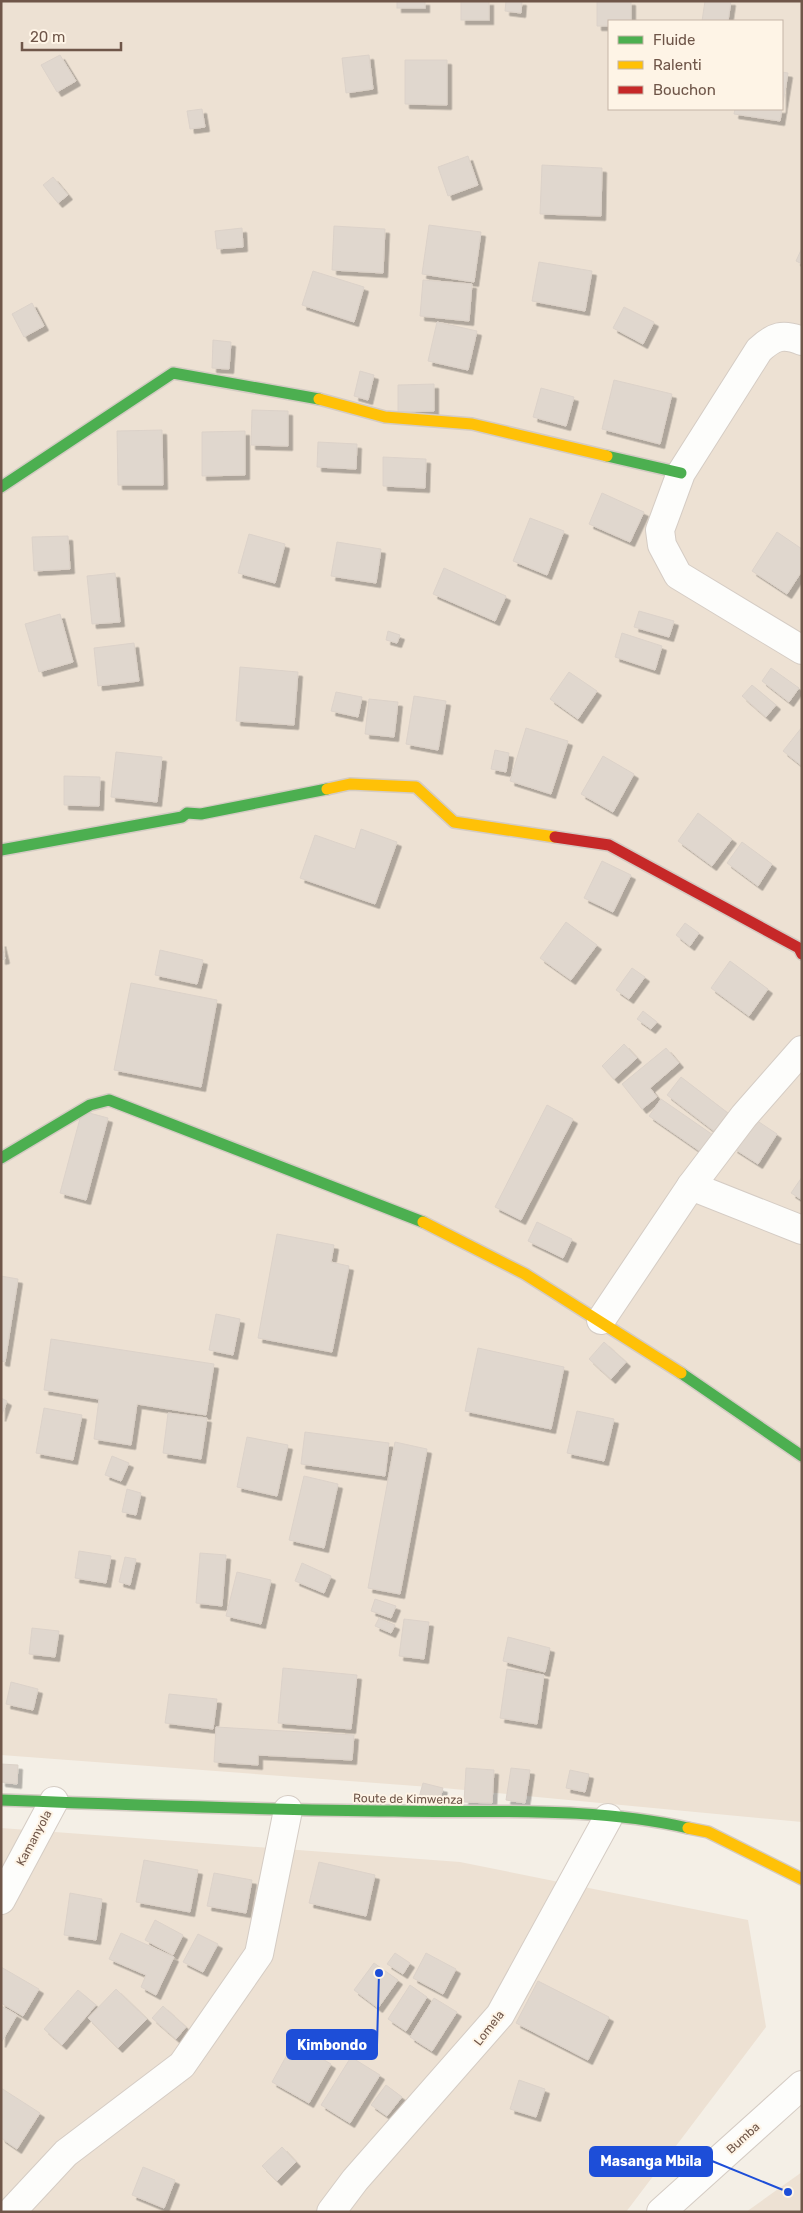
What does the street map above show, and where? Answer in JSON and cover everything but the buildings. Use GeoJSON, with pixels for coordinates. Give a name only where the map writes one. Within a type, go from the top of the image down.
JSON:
{"type":"FeatureCollection","features":[{"type":"Feature","properties":{"kind":"street"},"geometry":{"type":"LineString","coordinates":[[802,341],[788,335],[772,338],[759,350],[681,473],[660,530],[662,545],[678,575],[802,650]]}},
{"type":"Feature","properties":{"kind":"street"},"geometry":{"type":"LineString","coordinates":[[1,487],[167,374],[172,373],[306,394],[385,417],[472,424],[681,473]]}},
{"type":"Feature","properties":{"kind":"street"},"geometry":{"type":"LineString","coordinates":[[1,850],[182,817],[187,813],[201,814],[350,784],[416,787],[454,822],[609,845],[799,948],[802,954]]}},
{"type":"Feature","properties":{"kind":"street"},"geometry":{"type":"LineString","coordinates":[[601,1320],[691,1186],[744,1116],[802,1050]]}},
{"type":"Feature","properties":{"kind":"street"},"geometry":{"type":"LineString","coordinates":[[1,1158],[90,1105],[99,1101],[109,1100],[459,1237],[601,1320],[802,1456]]}},
{"type":"Feature","properties":{"kind":"street"},"geometry":{"type":"LineString","coordinates":[[691,1186],[802,1230]]}},
{"type":"Feature","properties":{"kind":"street","name":"Route de Kimwenza"},"geometry":{"type":"LineString","coordinates":[[1,1800],[288,1810],[575,1814],[660,1821],[708,1832],[802,1878]]}},
{"type":"Feature","properties":{"kind":"street","name":"Kamanyola"},"geometry":{"type":"LineString","coordinates":[[1,1900],[54,1801]]}},
{"type":"Feature","properties":{"kind":"street"},"geometry":{"type":"LineString","coordinates":[[11,2212],[66,2153],[182,2065],[259,1954],[288,1810]]}},
{"type":"Feature","properties":{"kind":"street","name":"Lomela"},"geometry":{"type":"LineString","coordinates":[[332,2212],[355,2180],[500,2016],[608,1818]]}},
{"type":"Feature","properties":{"kind":"street","name":"Bumba"},"geometry":{"type":"LineString","coordinates":[[661,2212],[802,2085]]}},
{"type":"Feature","properties":{"kind":"shaded area"},"geometry":{"type":"Polygon","coordinates":[[[1,1],[802,1],[802,1822],[443,1788],[1,1755],[1,1]]]}},
{"type":"Feature","properties":{"kind":"shaded area"},"geometry":{"type":"Polygon","coordinates":[[[1,1828],[460,1862],[748,1920],[766,2027],[626,2212],[1,2212],[1,1828]]]}},
{"type":"Feature","properties":{"kind":"shaded area"},"geometry":{"type":"Polygon","coordinates":[[[802,2172],[802,2212],[746,2212],[802,2172]]]}},
{"type":"Feature","properties":{"kind":"traffic: fast"},"geometry":{"type":"LineString","coordinates":[[1,487],[173,373],[319,399]]}},
{"type":"Feature","properties":{"kind":"traffic: fast"},"geometry":{"type":"LineString","coordinates":[[607,456],[681,473]]}},
{"type":"Feature","properties":{"kind":"traffic: fast"},"geometry":{"type":"LineString","coordinates":[[1,850],[182,817],[187,813],[201,814],[327,789]]}},
{"type":"Feature","properties":{"kind":"traffic: fast"},"geometry":{"type":"LineString","coordinates":[[1,1158],[90,1105],[109,1100],[423,1222]]}},
{"type":"Feature","properties":{"kind":"traffic: fast"},"geometry":{"type":"LineString","coordinates":[[681,1373],[802,1456]]}},
{"type":"Feature","properties":{"kind":"traffic: fast"},"geometry":{"type":"LineString","coordinates":[[1,1800],[296,1810],[579,1813],[616,1816],[688,1828]]}},
{"type":"Feature","properties":{"kind":"traffic: slow"},"geometry":{"type":"LineString","coordinates":[[319,399],[385,417],[472,424],[607,456]]}},
{"type":"Feature","properties":{"kind":"traffic: slow"},"geometry":{"type":"LineString","coordinates":[[327,789],[350,784],[416,787],[454,822],[555,837]]}},
{"type":"Feature","properties":{"kind":"traffic: slow"},"geometry":{"type":"LineString","coordinates":[[423,1222],[525,1274],[681,1373]]}},
{"type":"Feature","properties":{"kind":"traffic: slow"},"geometry":{"type":"LineString","coordinates":[[688,1828],[708,1832],[802,1879]]}},
{"type":"Feature","properties":{"kind":"traffic: jam"},"geometry":{"type":"LineString","coordinates":[[555,837],[609,845],[799,948],[802,954]]}},
{"type":"Feature","properties":{"kind":"place","name":"Kimbondo"},"geometry":{"type":"Point","coordinates":[379,1973]}},
{"type":"Feature","properties":{"kind":"place","name":"Masanga Mbila"},"geometry":{"type":"Point","coordinates":[788,2192]}}]}
